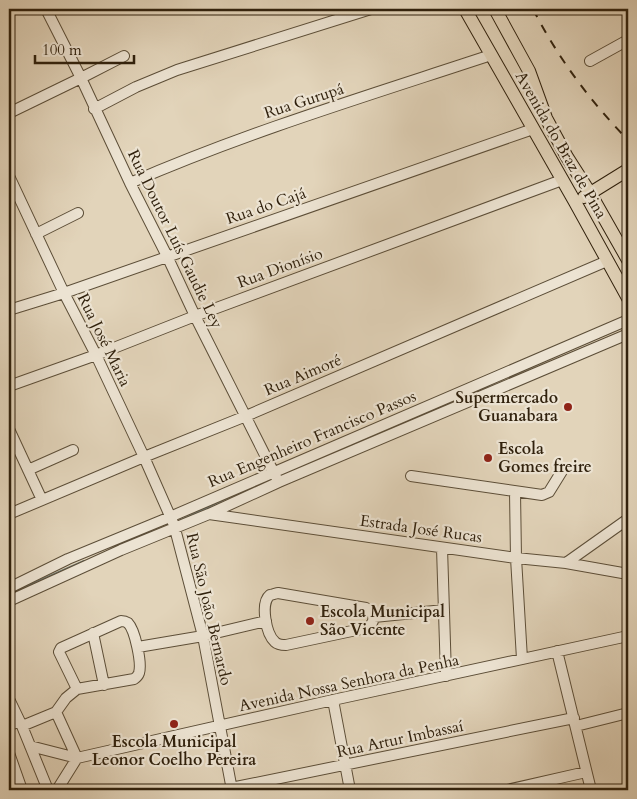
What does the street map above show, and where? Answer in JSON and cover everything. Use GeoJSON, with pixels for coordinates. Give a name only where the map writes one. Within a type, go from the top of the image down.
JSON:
{"type":"FeatureCollection","features":[{"type":"Feature","properties":{"kind":"main road","name":"Avenida do Braz de Pina"},"geometry":{"type":"LineString","coordinates":[[465,9],[628,298]]}},
{"type":"Feature","properties":{"kind":"main road","name":"Avenida do Braz de Pina"},"geometry":{"type":"LineString","coordinates":[[495,9],[529,71],[546,118],[628,260]]}},
{"type":"Feature","properties":{"kind":"main road"},"geometry":{"type":"LineString","coordinates":[[575,202],[628,170]]}},
{"type":"Feature","properties":{"kind":"street","name":"Rua Doutor Luís Gaudie Ley"},"geometry":{"type":"LineString","coordinates":[[46,9],[276,477]]}},
{"type":"Feature","properties":{"kind":"street"},"geometry":{"type":"LineString","coordinates":[[94,109],[136,87],[177,70],[371,9]]}},
{"type":"Feature","properties":{"kind":"street"},"geometry":{"type":"LineString","coordinates":[[590,61],[628,40]]}},
{"type":"Feature","properties":{"kind":"street","name":"Rua Gurupá"},"geometry":{"type":"LineString","coordinates":[[130,183],[173,164],[261,131],[492,55]]}},
{"type":"Feature","properties":{"kind":"street"},"geometry":{"type":"LineString","coordinates":[[9,113],[124,56]]}},
{"type":"Feature","properties":{"kind":"street","name":"Rua do Cajá"},"geometry":{"type":"LineString","coordinates":[[9,310],[64,293],[533,129]]}},
{"type":"Feature","properties":{"kind":"street","name":"Rua José Maria"},"geometry":{"type":"LineString","coordinates":[[9,176],[64,293],[96,355],[173,522]]}},
{"type":"Feature","properties":{"kind":"street","name":"Rua Dionísio"},"geometry":{"type":"LineString","coordinates":[[9,386],[562,180]]}},
{"type":"Feature","properties":{"kind":"street"},"geometry":{"type":"LineString","coordinates":[[36,234],[78,213]]}},
{"type":"Feature","properties":{"kind":"street","name":"Rua Aimoré"},"geometry":{"type":"LineString","coordinates":[[9,514],[246,416],[608,261]]}},
{"type":"Feature","properties":{"kind":"street","name":"Rua Engenheiro Francisco Passos"},"geometry":{"type":"LineString","coordinates":[[452,402],[628,320]]}},
{"type":"Feature","properties":{"kind":"street"},"geometry":{"type":"LineString","coordinates":[[611,327],[616,339]]}},
{"type":"Feature","properties":{"kind":"street","name":"Rua Engenheiro Francisco Passos"},"geometry":{"type":"LineString","coordinates":[[9,588],[68,559],[173,522],[452,402],[628,334]]}},
{"type":"Feature","properties":{"kind":"street"},"geometry":{"type":"LineString","coordinates":[[9,429],[42,500]]}},
{"type":"Feature","properties":{"kind":"street"},"geometry":{"type":"LineString","coordinates":[[28,470],[72,450]]}},
{"type":"Feature","properties":{"kind":"street"},"geometry":{"type":"LineString","coordinates":[[411,476],[542,496],[546,495],[554,486],[562,471]]}},
{"type":"Feature","properties":{"kind":"street","name":"Rua Engenheiro Francisco Passos"},"geometry":{"type":"LineString","coordinates":[[9,601],[121,550],[173,522],[210,514],[276,477]]}},
{"type":"Feature","properties":{"kind":"street"},"geometry":{"type":"LineString","coordinates":[[515,492],[516,558],[522,659]]}},
{"type":"Feature","properties":{"kind":"street","name":"Estrada José Rucas"},"geometry":{"type":"LineString","coordinates":[[210,514],[442,548],[566,563],[628,574]]}},
{"type":"Feature","properties":{"kind":"street"},"geometry":{"type":"LineString","coordinates":[[566,563],[628,518]]}},
{"type":"Feature","properties":{"kind":"street","name":"Rua São João Bernardo"},"geometry":{"type":"LineString","coordinates":[[173,522],[203,636],[231,789]]}},
{"type":"Feature","properties":{"kind":"street"},"geometry":{"type":"LineString","coordinates":[[442,548],[446,676]]}},
{"type":"Feature","properties":{"kind":"street"},"geometry":{"type":"LineString","coordinates":[[278,593],[359,606],[370,609],[374,617],[372,625],[366,628],[286,645],[276,643],[272,638],[266,622],[265,604],[271,595],[278,593]]}},
{"type":"Feature","properties":{"kind":"street"},"geometry":{"type":"LineString","coordinates":[[374,617],[444,610]]}},
{"type":"Feature","properties":{"kind":"street"},"geometry":{"type":"LineString","coordinates":[[9,725],[21,724],[56,712],[66,698],[77,689],[134,679],[140,670],[138,647],[129,624],[121,621],[93,632],[59,650],[77,689]]}},
{"type":"Feature","properties":{"kind":"street"},"geometry":{"type":"LineString","coordinates":[[138,647],[203,636],[266,622]]}},
{"type":"Feature","properties":{"kind":"street"},"geometry":{"type":"LineString","coordinates":[[93,632],[104,685]]}},
{"type":"Feature","properties":{"kind":"street","name":"Avenida Nossa Senhora da Penha"},"geometry":{"type":"LineString","coordinates":[[77,758],[628,636]]}},
{"type":"Feature","properties":{"kind":"street"},"geometry":{"type":"LineString","coordinates":[[557,651],[591,790]]}},
{"type":"Feature","properties":{"kind":"street"},"geometry":{"type":"LineString","coordinates":[[9,698],[48,790]]}},
{"type":"Feature","properties":{"kind":"street"},"geometry":{"type":"LineString","coordinates":[[333,700],[350,790]]}},
{"type":"Feature","properties":{"kind":"street"},"geometry":{"type":"LineString","coordinates":[[56,712],[77,758]]}},
{"type":"Feature","properties":{"kind":"street","name":"Rua Artur Imbassaí"},"geometry":{"type":"LineString","coordinates":[[231,789],[345,765],[628,713]]}},
{"type":"Feature","properties":{"kind":"street"},"geometry":{"type":"LineString","coordinates":[[30,746],[77,758]]}},
{"type":"Feature","properties":{"kind":"street"},"geometry":{"type":"LineString","coordinates":[[9,753],[22,790]]}},
{"type":"Feature","properties":{"kind":"street"},"geometry":{"type":"LineString","coordinates":[[57,790],[77,758]]}},
{"type":"Feature","properties":{"kind":"street"},"geometry":{"type":"LineString","coordinates":[[507,790],[586,772]]}},
{"type":"Feature","properties":{"kind":"waterway"},"geometry":{"type":"LineString","coordinates":[[279,476],[488,386]]}},
{"type":"Feature","properties":{"kind":"waterway"},"geometry":{"type":"LineString","coordinates":[[179,521],[244,490]]}},
{"type":"Feature","properties":{"kind":"waterway"},"geometry":{"type":"LineString","coordinates":[[9,594],[84,561]]}},
{"type":"Feature","properties":{"kind":"railway"},"geometry":{"type":"LineString","coordinates":[[533,9],[564,62],[601,110],[628,140]]}},
{"type":"Feature","properties":{"kind":"place","name":"Supermercado Guanabara"},"geometry":{"type":"Point","coordinates":[568,407]}},
{"type":"Feature","properties":{"kind":"place","name":"Escola Gomes freire"},"geometry":{"type":"Point","coordinates":[488,458]}},
{"type":"Feature","properties":{"kind":"place","name":"Escola Municipal São Vicente"},"geometry":{"type":"Point","coordinates":[310,621]}},
{"type":"Feature","properties":{"kind":"place","name":"Escola Municipal Leonor Coelho Pereira"},"geometry":{"type":"Point","coordinates":[174,724]}}]}
